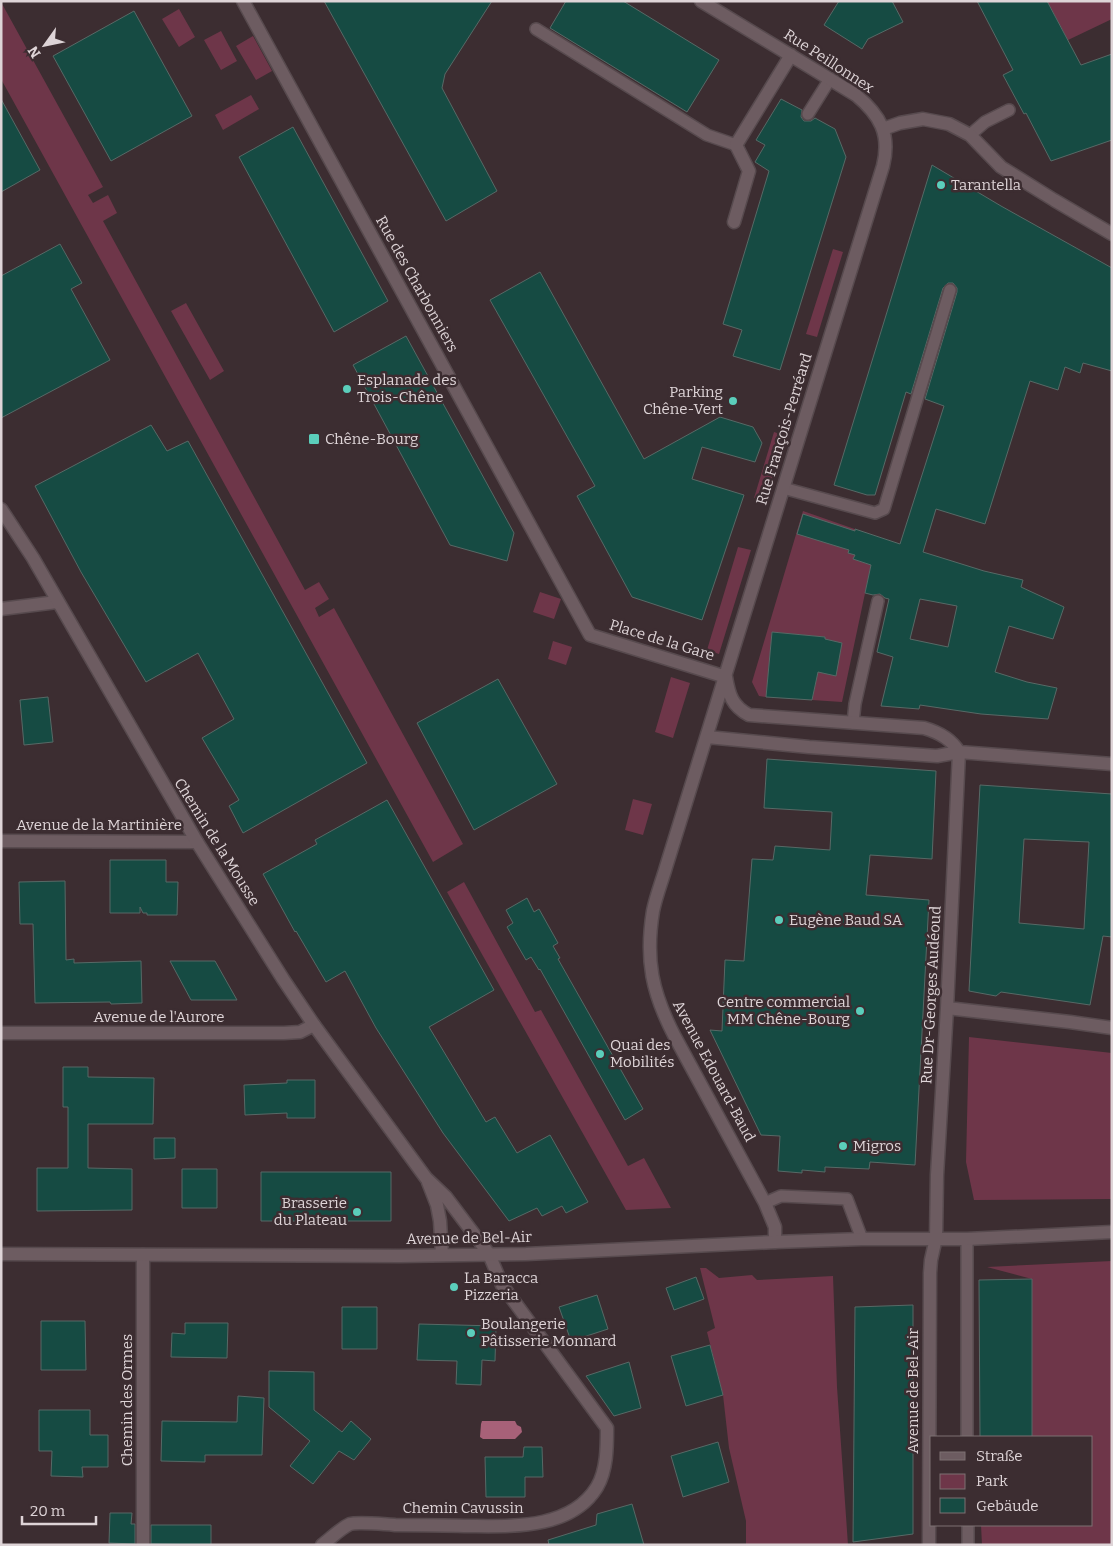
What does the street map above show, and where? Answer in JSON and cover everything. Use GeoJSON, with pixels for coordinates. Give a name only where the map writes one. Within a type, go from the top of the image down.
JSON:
{"type":"FeatureCollection","features":[{"type":"Feature","properties":{"kind":"street","name":"Rue des Charbonniers"},"geometry":{"type":"LineString","coordinates":[[243,1],[590,635]]}},
{"type":"Feature","properties":{"kind":"street","name":"Rue Peillonnex"},"geometry":{"type":"LineString","coordinates":[[701,1],[856,95],[870,107],[883,129]]}},
{"type":"Feature","properties":{"kind":"street"},"geometry":{"type":"LineString","coordinates":[[734,222],[749,171],[736,144],[791,56]]}},
{"type":"Feature","properties":{"kind":"street"},"geometry":{"type":"LineString","coordinates":[[883,129],[908,121],[923,119],[949,124],[970,135],[1001,167],[1112,234]]}},
{"type":"Feature","properties":{"kind":"street","name":"Rue François-Perréard"},"geometry":{"type":"LineString","coordinates":[[707,737],[883,166],[885,156],[883,129]]}},
{"type":"Feature","properties":{"kind":"street","name":"Chemin de la Mousse"},"geometry":{"type":"LineString","coordinates":[[1,509],[32,558],[197,842],[283,979],[314,1025],[426,1178],[446,1197],[489,1254]]}},
{"type":"Feature","properties":{"kind":"street"},"geometry":{"type":"LineString","coordinates":[[1,609],[57,602]]}},
{"type":"Feature","properties":{"kind":"street","name":"Place de la Gare"},"geometry":{"type":"LineString","coordinates":[[590,635],[726,677]]}},
{"type":"Feature","properties":{"kind":"street"},"geometry":{"type":"LineString","coordinates":[[726,677],[730,697],[740,710],[749,715],[924,728],[943,736],[959,752]]}},
{"type":"Feature","properties":{"kind":"street"},"geometry":{"type":"LineString","coordinates":[[707,737],[809,747],[937,756],[959,752],[1112,764]]}},
{"type":"Feature","properties":{"kind":"street","name":"Avenue Edouard-Baud"},"geometry":{"type":"LineString","coordinates":[[707,737],[653,910],[649,950],[652,979],[663,1013],[674,1037],[765,1203],[775,1227],[775,1242]]}},
{"type":"Feature","properties":{"kind":"street","name":"Rue Dr-Georges Audéoud"},"geometry":{"type":"LineString","coordinates":[[936,1238],[937,1174],[959,752]]}},
{"type":"Feature","properties":{"kind":"street","name":"Avenue de la Martinière"},"geometry":{"type":"LineString","coordinates":[[1,841],[197,842]]}},
{"type":"Feature","properties":{"kind":"street"},"geometry":{"type":"LineString","coordinates":[[947,1008],[1112,1028]]}},
{"type":"Feature","properties":{"kind":"street","name":"Avenue de l'Aurore"},"geometry":{"type":"LineString","coordinates":[[1,1033],[284,1033],[300,1032],[314,1025]]}},
{"type":"Feature","properties":{"kind":"street","name":"Chemin de la Mousse"},"geometry":{"type":"LineString","coordinates":[[426,1178],[437,1205],[442,1255]]}},
{"type":"Feature","properties":{"kind":"street","name":"Avenue de Bel-Air"},"geometry":{"type":"LineString","coordinates":[[1,1254],[143,1256],[442,1255],[862,1239],[967,1239],[1112,1232]]}},
{"type":"Feature","properties":{"kind":"street","name":"Avenue de Bel-Air"},"geometry":{"type":"LineString","coordinates":[[929,1545],[930,1273],[936,1238]]}},
{"type":"Feature","properties":{"kind":"street","name":"Chemin Cavussin"},"geometry":{"type":"LineString","coordinates":[[322,1545],[350,1524],[497,1526],[524,1525],[546,1521],[573,1510],[584,1502],[597,1486],[608,1451],[607,1428],[502,1285],[489,1254]]}},
{"type":"Feature","properties":{"kind":"street","name":"Chemin des Ormes"},"geometry":{"type":"LineString","coordinates":[[143,1256],[143,1545]]}},
{"type":"Feature","properties":{"kind":"lane"},"geometry":{"type":"LineString","coordinates":[[536,29],[707,135],[736,144]]}},
{"type":"Feature","properties":{"kind":"lane"},"geometry":{"type":"LineString","coordinates":[[808,114],[830,78]]}},
{"type":"Feature","properties":{"kind":"lane"},"geometry":{"type":"LineString","coordinates":[[970,135],[985,122],[1009,110]]}},
{"type":"Feature","properties":{"kind":"lane"},"geometry":{"type":"LineString","coordinates":[[783,488],[875,513],[884,509],[950,290]]}},
{"type":"Feature","properties":{"kind":"lane"},"geometry":{"type":"LineString","coordinates":[[852,723],[878,601]]}},
{"type":"Feature","properties":{"kind":"lane"},"geometry":{"type":"LineString","coordinates":[[765,1203],[781,1196],[847,1199],[862,1239]]}},
{"type":"Feature","properties":{"kind":"lane"},"geometry":{"type":"LineString","coordinates":[[967,1239],[968,1436]]}},
{"type":"Feature","properties":{"kind":"lane"},"geometry":{"type":"LineString","coordinates":[[968,1526],[968,1545]]}},
{"type":"Feature","properties":{"kind":"green space"},"geometry":{"type":"Polygon","coordinates":[[[1047,1],[1112,1],[1112,19],[1068,40],[1047,1]]]}},
{"type":"Feature","properties":{"kind":"green space"},"geometry":{"type":"Polygon","coordinates":[[[1,2],[103,187],[88,195],[93,203],[108,195],[117,213],[103,221],[305,590],[319,582],[329,599],[315,608],[319,617],[334,608],[463,844],[433,862],[1,79],[1,2]]]}},
{"type":"Feature","properties":{"kind":"green space"},"geometry":{"type":"Polygon","coordinates":[[[179,9],[195,37],[179,47],[162,19],[179,9]]]}},
{"type":"Feature","properties":{"kind":"green space"},"geometry":{"type":"Polygon","coordinates":[[[221,31],[237,61],[221,70],[204,40],[221,31]]]}},
{"type":"Feature","properties":{"kind":"green space"},"geometry":{"type":"Polygon","coordinates":[[[253,36],[272,71],[256,80],[236,46],[253,36]]]}},
{"type":"Feature","properties":{"kind":"green space"},"geometry":{"type":"Polygon","coordinates":[[[251,95],[259,109],[223,130],[215,115],[251,95]]]}},
{"type":"Feature","properties":{"kind":"green space"},"geometry":{"type":"Polygon","coordinates":[[[833,249],[843,252],[817,337],[806,334],[833,249]]]}},
{"type":"Feature","properties":{"kind":"green space"},"geometry":{"type":"Polygon","coordinates":[[[186,303],[224,371],[210,380],[171,311],[186,303]]]}},
{"type":"Feature","properties":{"kind":"green space"},"geometry":{"type":"Polygon","coordinates":[[[774,432],[786,436],[766,502],[754,498],[774,432]]]}},
{"type":"Feature","properties":{"kind":"green space"},"geometry":{"type":"Polygon","coordinates":[[[803,511],[866,533],[871,565],[842,702],[812,700],[825,637],[772,632],[766,697],[759,696],[752,682],[803,511]]]}},
{"type":"Feature","properties":{"kind":"green space"},"geometry":{"type":"Polygon","coordinates":[[[738,547],[751,550],[719,654],[707,650],[738,547]]]}},
{"type":"Feature","properties":{"kind":"green space"},"geometry":{"type":"Polygon","coordinates":[[[540,592],[561,599],[554,619],[533,612],[540,592]]]}},
{"type":"Feature","properties":{"kind":"green space"},"geometry":{"type":"Polygon","coordinates":[[[553,641],[572,647],[566,665],[548,659],[553,641]]]}},
{"type":"Feature","properties":{"kind":"green space"},"geometry":{"type":"Polygon","coordinates":[[[671,677],[690,683],[673,738],[655,732],[671,677]]]}},
{"type":"Feature","properties":{"kind":"green space"},"geometry":{"type":"Polygon","coordinates":[[[633,799],[652,804],[643,835],[625,830],[633,799]]]}},
{"type":"Feature","properties":{"kind":"green space"},"geometry":{"type":"Polygon","coordinates":[[[464,882],[535,1012],[541,1010],[628,1166],[644,1158],[671,1208],[626,1210],[447,892],[464,882]]]}},
{"type":"Feature","properties":{"kind":"green space"},"geometry":{"type":"Polygon","coordinates":[[[969,1037],[1112,1053],[1112,1199],[974,1200],[966,1162],[969,1037]]]}},
{"type":"Feature","properties":{"kind":"green space"},"geometry":{"type":"Polygon","coordinates":[[[1112,1261],[1112,1545],[982,1545],[981,1526],[1093,1526],[1093,1436],[1032,1436],[1032,1279],[987,1267],[1112,1261]]]}},
{"type":"Feature","properties":{"kind":"green space"},"geometry":{"type":"Polygon","coordinates":[[[700,1268],[706,1268],[719,1278],[752,1275],[757,1280],[833,1276],[837,1387],[848,1545],[746,1545],[746,1521],[729,1448],[723,1395],[707,1332],[715,1328],[700,1268]]]}},
{"type":"Feature","properties":{"kind":"shaded area"},"geometry":{"type":"Polygon","coordinates":[[[482,1421],[515,1421],[521,1427],[522,1432],[515,1439],[483,1439],[480,1437],[482,1421]]]}},
{"type":"Feature","properties":{"kind":"building"},"geometry":{"type":"Polygon","coordinates":[[[324,1],[492,1],[445,74],[442,88],[497,191],[446,221],[324,1]]]}},
{"type":"Feature","properties":{"kind":"building"},"geometry":{"type":"Polygon","coordinates":[[[566,1],[623,1],[719,60],[687,112],[550,28],[566,1]]]}},
{"type":"Feature","properties":{"kind":"building"},"geometry":{"type":"Polygon","coordinates":[[[839,1],[892,1],[903,22],[868,39],[862,49],[824,25],[839,1]]]}},
{"type":"Feature","properties":{"kind":"building"},"geometry":{"type":"Polygon","coordinates":[[[977,1],[1047,1],[1081,65],[1112,54],[1112,140],[1051,161],[1026,113],[1024,114],[1003,75],[1013,70],[977,1]]]}},
{"type":"Feature","properties":{"kind":"building"},"geometry":{"type":"Polygon","coordinates":[[[134,11],[192,116],[111,161],[53,56],[134,11]]]}},
{"type":"Feature","properties":{"kind":"building"},"geometry":{"type":"Polygon","coordinates":[[[1,99],[40,170],[1,192],[1,99]]]}},
{"type":"Feature","properties":{"kind":"building"},"geometry":{"type":"Polygon","coordinates":[[[781,99],[802,110],[801,117],[804,121],[811,121],[815,118],[835,129],[846,157],[780,370],[733,356],[742,330],[723,324],[769,171],[755,162],[765,145],[756,140],[781,99]]]}},
{"type":"Feature","properties":{"kind":"building"},"geometry":{"type":"Polygon","coordinates":[[[293,127],[388,301],[334,332],[239,157],[293,127]]]}},
{"type":"Feature","properties":{"kind":"building"},"geometry":{"type":"Polygon","coordinates":[[[932,165],[1112,268],[1112,371],[1083,363],[1080,373],[1065,367],[1058,390],[1030,381],[985,524],[936,509],[923,552],[984,571],[1023,580],[1021,587],[1064,607],[1053,639],[1009,626],[995,672],[1027,682],[1057,688],[1048,719],[981,714],[920,705],[919,709],[881,706],[893,657],[877,652],[889,599],[880,594],[865,593],[871,565],[853,559],[855,555],[848,553],[849,550],[797,534],[803,514],[900,544],[944,406],[925,399],[957,292],[957,288],[953,283],[948,283],[943,288],[911,394],[906,392],[875,495],[867,495],[834,485],[932,165]],[[920,599],[910,639],[948,647],[957,606],[920,599]]]}},
{"type":"Feature","properties":{"kind":"building"},"geometry":{"type":"Polygon","coordinates":[[[60,244],[82,283],[71,289],[110,360],[1,418],[1,276],[60,244]]]}},
{"type":"Feature","properties":{"kind":"building"},"geometry":{"type":"Polygon","coordinates":[[[540,272],[644,459],[720,417],[753,427],[762,443],[755,462],[702,447],[692,479],[744,495],[702,620],[632,597],[577,496],[595,486],[490,300],[540,272]]]}},
{"type":"Feature","properties":{"kind":"building"},"geometry":{"type":"Polygon","coordinates":[[[406,336],[514,533],[507,561],[450,545],[353,365],[406,336]]]}},
{"type":"Feature","properties":{"kind":"building"},"geometry":{"type":"Polygon","coordinates":[[[151,425],[167,451],[188,441],[367,763],[243,833],[229,806],[239,800],[202,738],[234,719],[198,653],[146,682],[81,572],[35,486],[151,425]]]}},
{"type":"Feature","properties":{"kind":"building"},"geometry":{"type":"Polygon","coordinates":[[[772,632],[825,637],[825,639],[842,643],[836,676],[818,672],[812,700],[766,697],[772,632]]]}},
{"type":"Feature","properties":{"kind":"building"},"geometry":{"type":"Polygon","coordinates":[[[498,679],[557,784],[474,830],[417,723],[498,679]]]}},
{"type":"Feature","properties":{"kind":"building"},"geometry":{"type":"Polygon","coordinates":[[[48,697],[53,742],[24,745],[20,700],[48,697]]]}},
{"type":"Feature","properties":{"kind":"building"},"geometry":{"type":"Polygon","coordinates":[[[767,759],[936,771],[932,859],[870,855],[866,895],[929,900],[915,1165],[870,1162],[869,1169],[825,1167],[825,1172],[802,1170],[802,1173],[778,1171],[780,1136],[761,1135],[710,1030],[722,1031],[725,960],[744,961],[752,859],[773,860],[775,846],[830,850],[832,812],[764,808],[767,759]]]}},
{"type":"Feature","properties":{"kind":"building"},"geometry":{"type":"Polygon","coordinates":[[[980,785],[1112,794],[1112,937],[1103,936],[1090,1005],[1001,992],[996,996],[969,991],[980,785]],[[1024,839],[1019,923],[1084,929],[1089,842],[1024,839]]]}},
{"type":"Feature","properties":{"kind":"building"},"geometry":{"type":"Polygon","coordinates":[[[387,800],[494,990],[429,1027],[486,1122],[495,1117],[517,1153],[550,1135],[588,1202],[566,1213],[562,1206],[542,1216],[537,1208],[509,1221],[443,1133],[376,1028],[345,971],[326,982],[295,932],[263,874],[317,844],[315,840],[387,800]]]}},
{"type":"Feature","properties":{"kind":"building"},"geometry":{"type":"Polygon","coordinates":[[[110,860],[166,860],[166,882],[178,882],[177,915],[147,915],[147,913],[143,913],[140,907],[140,913],[110,913],[110,860]]]}},
{"type":"Feature","properties":{"kind":"building"},"geometry":{"type":"Polygon","coordinates":[[[65,881],[66,960],[74,959],[74,963],[141,961],[142,1003],[35,1003],[33,924],[20,924],[19,882],[65,881]]]}},
{"type":"Feature","properties":{"kind":"building"},"geometry":{"type":"Polygon","coordinates":[[[527,898],[534,912],[539,909],[558,943],[553,946],[560,958],[558,959],[643,1109],[625,1120],[540,969],[531,957],[526,960],[507,927],[513,923],[506,910],[527,898]]]}},
{"type":"Feature","properties":{"kind":"building"},"geometry":{"type":"Polygon","coordinates":[[[170,961],[215,961],[237,1000],[191,1000],[170,961]]]}},
{"type":"Feature","properties":{"kind":"building"},"geometry":{"type":"Polygon","coordinates":[[[63,1067],[88,1067],[88,1077],[154,1078],[153,1124],[88,1124],[88,1168],[132,1169],[132,1210],[37,1211],[37,1168],[68,1168],[68,1107],[63,1107],[63,1067]]]}},
{"type":"Feature","properties":{"kind":"building"},"geometry":{"type":"Polygon","coordinates":[[[287,1080],[315,1080],[315,1118],[287,1118],[287,1113],[245,1115],[244,1085],[287,1083],[287,1080]]]}},
{"type":"Feature","properties":{"kind":"building"},"geometry":{"type":"Polygon","coordinates":[[[154,1138],[175,1138],[175,1158],[154,1159],[154,1138]]]}},
{"type":"Feature","properties":{"kind":"building"},"geometry":{"type":"Polygon","coordinates":[[[182,1169],[217,1169],[217,1208],[182,1208],[182,1169]]]}},
{"type":"Feature","properties":{"kind":"building"},"geometry":{"type":"Polygon","coordinates":[[[261,1172],[391,1172],[391,1221],[261,1221],[261,1172]]]}},
{"type":"Feature","properties":{"kind":"building"},"geometry":{"type":"Polygon","coordinates":[[[696,1277],[704,1299],[674,1310],[666,1288],[696,1277]]]}},
{"type":"Feature","properties":{"kind":"building"},"geometry":{"type":"Polygon","coordinates":[[[1032,1279],[1032,1436],[980,1436],[979,1280],[1032,1279]]]}},
{"type":"Feature","properties":{"kind":"building"},"geometry":{"type":"Polygon","coordinates":[[[597,1295],[608,1329],[571,1341],[559,1307],[597,1295]]]}},
{"type":"Feature","properties":{"kind":"building"},"geometry":{"type":"Polygon","coordinates":[[[913,1305],[913,1534],[853,1542],[855,1307],[913,1305]]]}},
{"type":"Feature","properties":{"kind":"building"},"geometry":{"type":"Polygon","coordinates":[[[342,1307],[377,1307],[377,1349],[342,1349],[342,1307]]]}},
{"type":"Feature","properties":{"kind":"building"},"geometry":{"type":"Polygon","coordinates":[[[41,1321],[85,1321],[86,1370],[41,1370],[41,1321]]]}},
{"type":"Feature","properties":{"kind":"building"},"geometry":{"type":"Polygon","coordinates":[[[185,1323],[228,1323],[227,1358],[171,1357],[172,1333],[185,1334],[185,1323]]]}},
{"type":"Feature","properties":{"kind":"building"},"geometry":{"type":"Polygon","coordinates":[[[419,1324],[496,1326],[495,1361],[482,1360],[481,1385],[456,1384],[457,1361],[417,1360],[419,1324]]]}},
{"type":"Feature","properties":{"kind":"building"},"geometry":{"type":"Polygon","coordinates":[[[710,1345],[723,1395],[686,1406],[671,1356],[710,1345]]]}},
{"type":"Feature","properties":{"kind":"building"},"geometry":{"type":"Polygon","coordinates":[[[629,1362],[641,1408],[614,1416],[586,1376],[629,1362]]]}},
{"type":"Feature","properties":{"kind":"building"},"geometry":{"type":"Polygon","coordinates":[[[269,1371],[314,1372],[314,1410],[342,1432],[351,1421],[371,1439],[354,1460],[339,1451],[313,1484],[290,1466],[310,1441],[269,1407],[269,1371]]]}},
{"type":"Feature","properties":{"kind":"building"},"geometry":{"type":"Polygon","coordinates":[[[238,1396],[264,1398],[262,1455],[205,1455],[205,1462],[161,1461],[162,1421],[237,1422],[238,1396]]]}},
{"type":"Feature","properties":{"kind":"building"},"geometry":{"type":"Polygon","coordinates":[[[39,1410],[90,1410],[90,1435],[108,1435],[108,1467],[82,1467],[83,1477],[51,1476],[52,1451],[39,1451],[39,1410]]]}},
{"type":"Feature","properties":{"kind":"building"},"geometry":{"type":"Polygon","coordinates":[[[718,1442],[729,1482],[683,1497],[671,1456],[718,1442]]]}},
{"type":"Feature","properties":{"kind":"building"},"geometry":{"type":"Polygon","coordinates":[[[524,1447],[542,1447],[543,1477],[525,1477],[525,1497],[486,1497],[485,1457],[523,1457],[524,1447]]]}},
{"type":"Feature","properties":{"kind":"building"},"geometry":{"type":"Polygon","coordinates":[[[632,1504],[644,1545],[549,1545],[548,1540],[596,1525],[597,1514],[632,1504]]]}},
{"type":"Feature","properties":{"kind":"building"},"geometry":{"type":"Polygon","coordinates":[[[110,1513],[132,1513],[131,1524],[135,1524],[135,1544],[109,1543],[110,1513]]]}},
{"type":"Feature","properties":{"kind":"building"},"geometry":{"type":"Polygon","coordinates":[[[151,1525],[211,1525],[211,1545],[151,1544],[151,1525]]]}},
{"type":"Feature","properties":{"kind":"place","name":"Tarantella"},"geometry":{"type":"Point","coordinates":[941,185]}},
{"type":"Feature","properties":{"kind":"place","name":"Esplanade des Trois-Chêne"},"geometry":{"type":"Point","coordinates":[347,389]}},
{"type":"Feature","properties":{"kind":"place","name":"Parking Chêne-Vert"},"geometry":{"type":"Point","coordinates":[733,401]}},
{"type":"Feature","properties":{"kind":"place","name":"Chêne-Bourg"},"geometry":{"type":"Point","coordinates":[314,439]}},
{"type":"Feature","properties":{"kind":"place","name":"Eugène Baud SA"},"geometry":{"type":"Point","coordinates":[779,920]}},
{"type":"Feature","properties":{"kind":"place","name":"Centre commercial MM Chêne-Bourg"},"geometry":{"type":"Point","coordinates":[860,1011]}},
{"type":"Feature","properties":{"kind":"place","name":"Quai des Mobilités"},"geometry":{"type":"Point","coordinates":[600,1054]}},
{"type":"Feature","properties":{"kind":"place","name":"Migros"},"geometry":{"type":"Point","coordinates":[843,1146]}},
{"type":"Feature","properties":{"kind":"place","name":"Brasserie du Plateau"},"geometry":{"type":"Point","coordinates":[357,1212]}},
{"type":"Feature","properties":{"kind":"place","name":"La Baracca Pizzeria"},"geometry":{"type":"Point","coordinates":[454,1287]}},
{"type":"Feature","properties":{"kind":"place","name":"Boulangerie Pâtisserie Monnard"},"geometry":{"type":"Point","coordinates":[471,1333]}}]}
